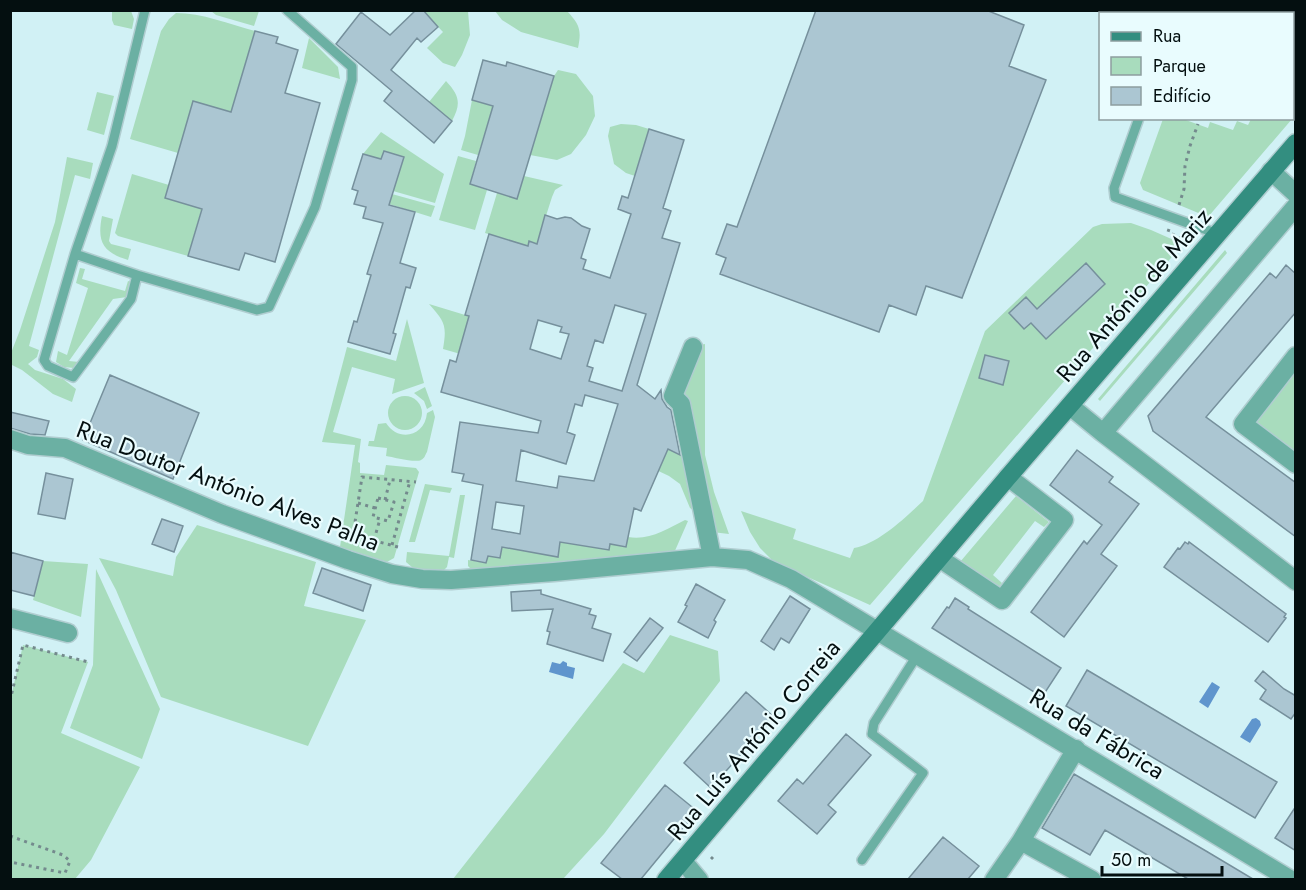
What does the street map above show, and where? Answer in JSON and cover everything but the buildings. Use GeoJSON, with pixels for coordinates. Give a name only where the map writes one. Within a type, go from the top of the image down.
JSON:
{"type":"FeatureCollection","features":[{"type":"Feature","properties":{"kind":"street","name":"Rua António de Mariz"},"geometry":{"type":"LineString","coordinates":[[877,630],[1296,143]]}},
{"type":"Feature","properties":{"kind":"street"},"geometry":{"type":"LineString","coordinates":[[1271,171],[1296,194]]}},
{"type":"Feature","properties":{"kind":"street"},"geometry":{"type":"LineString","coordinates":[[1103,433],[1296,206]]}},
{"type":"Feature","properties":{"kind":"street"},"geometry":{"type":"LineString","coordinates":[[693,347],[673,396],[681,404],[712,556]]}},
{"type":"Feature","properties":{"kind":"street"},"geometry":{"type":"LineString","coordinates":[[1296,356],[1243,424],[1296,464]]}},
{"type":"Feature","properties":{"kind":"street"},"geometry":{"type":"LineString","coordinates":[[1070,406],[1296,581]]}},
{"type":"Feature","properties":{"kind":"street","name":"Rua Doutor António Alves Palha"},"geometry":{"type":"LineString","coordinates":[[10,439],[28,445],[65,448],[222,514],[392,574],[422,579],[451,580],[712,556],[748,560],[791,579],[877,630]]}},
{"type":"Feature","properties":{"kind":"street"},"geometry":{"type":"LineString","coordinates":[[939,558],[1002,600],[1064,520],[1008,477]]}},
{"type":"Feature","properties":{"kind":"street"},"geometry":{"type":"LineString","coordinates":[[10,618],[68,633]]}},
{"type":"Feature","properties":{"kind":"street","name":"Rua da Fábrica"},"geometry":{"type":"LineString","coordinates":[[877,630],[1076,749],[1280,876]]}},
{"type":"Feature","properties":{"kind":"street","name":"Rua Luís António Correia"},"geometry":{"type":"LineString","coordinates":[[666,879],[877,630]]}},
{"type":"Feature","properties":{"kind":"street"},"geometry":{"type":"LineString","coordinates":[[994,879],[1021,841],[1076,749]]}},
{"type":"Feature","properties":{"kind":"street"},"geometry":{"type":"LineString","coordinates":[[1021,841],[1092,879]]}},
{"type":"Feature","properties":{"kind":"street"},"geometry":{"type":"LineString","coordinates":[[683,861],[699,879]]}},
{"type":"Feature","properties":{"kind":"lane"},"geometry":{"type":"LineString","coordinates":[[137,275],[131,299],[73,377],[48,366],[44,360],[75,254],[112,146],[145,10]]}},
{"type":"Feature","properties":{"kind":"lane"},"geometry":{"type":"LineString","coordinates":[[75,254],[137,275],[257,310],[269,307],[315,207],[352,80],[352,67],[287,10]]}},
{"type":"Feature","properties":{"kind":"lane"},"geometry":{"type":"LineString","coordinates":[[1138,120],[1114,188],[1115,197],[1218,234]]}},
{"type":"Feature","properties":{"kind":"lane"},"geometry":{"type":"LineString","coordinates":[[862,860],[923,773],[872,734],[874,723],[918,654]]}},
{"type":"Feature","properties":{"kind":"path"},"geometry":{"type":"LineString","coordinates":[[1179,205],[1184,189],[1185,166],[1198,124]]}},
{"type":"Feature","properties":{"kind":"path"},"geometry":{"type":"LineString","coordinates":[[1168,232],[1182,239],[1183,248],[1180,254]]}},
{"type":"Feature","properties":{"kind":"path"},"geometry":{"type":"LineString","coordinates":[[398,547],[354,535],[362,477],[416,482]]}},
{"type":"Feature","properties":{"kind":"path"},"geometry":{"type":"LineString","coordinates":[[385,500],[390,480]]}},
{"type":"Feature","properties":{"kind":"path"},"geometry":{"type":"LineString","coordinates":[[392,545],[410,482]]}},
{"type":"Feature","properties":{"kind":"path"},"geometry":{"type":"LineString","coordinates":[[378,498],[394,502],[388,521],[373,517],[375,508],[378,498]]}},
{"type":"Feature","properties":{"kind":"path"},"geometry":{"type":"LineString","coordinates":[[358,504],[375,508]]}},
{"type":"Feature","properties":{"kind":"path"},"geometry":{"type":"LineString","coordinates":[[374,540],[380,519]]}},
{"type":"Feature","properties":{"kind":"path"},"geometry":{"type":"LineString","coordinates":[[10,701],[23,645],[88,662]]}},
{"type":"Feature","properties":{"kind":"path"},"geometry":{"type":"LineString","coordinates":[[10,836],[63,855],[70,861],[65,873],[10,862]]}},
{"type":"Feature","properties":{"kind":"green space"},"geometry":{"type":"Polygon","coordinates":[[[112,11],[131,11],[134,19],[132,29],[114,25],[112,11]]]}},
{"type":"Feature","properties":{"kind":"green space"},"geometry":{"type":"Polygon","coordinates":[[[211,11],[259,11],[254,26],[216,15],[211,11]]]}},
{"type":"Feature","properties":{"kind":"green space"},"geometry":{"type":"Polygon","coordinates":[[[423,11],[468,11],[470,35],[455,67],[443,63],[427,48],[443,32],[423,11]]]}},
{"type":"Feature","properties":{"kind":"green space"},"geometry":{"type":"Polygon","coordinates":[[[495,11],[567,11],[578,27],[580,36],[578,48],[521,32],[502,20],[495,11]]]}},
{"type":"Feature","properties":{"kind":"green space"},"geometry":{"type":"Polygon","coordinates":[[[1216,11],[1295,11],[1295,18],[1294,12],[1216,11]]]}},
{"type":"Feature","properties":{"kind":"green space"},"geometry":{"type":"Polygon","coordinates":[[[176,13],[206,17],[255,31],[228,122],[178,153],[130,139],[161,31],[176,13]]]}},
{"type":"Feature","properties":{"kind":"green space"},"geometry":{"type":"Polygon","coordinates":[[[309,38],[338,67],[340,79],[302,68],[309,38]]]}},
{"type":"Feature","properties":{"kind":"green space"},"geometry":{"type":"Polygon","coordinates":[[[1295,61],[1294,116],[1294,62],[1295,61]]]}},
{"type":"Feature","properties":{"kind":"green space"},"geometry":{"type":"Polygon","coordinates":[[[558,70],[576,74],[593,96],[595,116],[586,135],[571,154],[557,160],[530,155],[554,76],[558,70]]]}},
{"type":"Feature","properties":{"kind":"green space"},"geometry":{"type":"Polygon","coordinates":[[[446,81],[458,100],[452,121],[429,102],[446,81]]]}},
{"type":"Feature","properties":{"kind":"green space"},"geometry":{"type":"Polygon","coordinates":[[[97,92],[114,96],[104,135],[87,130],[97,92]]]}},
{"type":"Feature","properties":{"kind":"green space"},"geometry":{"type":"Polygon","coordinates":[[[472,100],[493,106],[478,155],[461,150],[472,100]]]}},
{"type":"Feature","properties":{"kind":"green space"},"geometry":{"type":"Polygon","coordinates":[[[1163,120],[1186,120],[1208,128],[1210,122],[1233,130],[1237,121],[1248,125],[1250,120],[1291,120],[1208,217],[1143,190],[1140,183],[1163,120]]]}},
{"type":"Feature","properties":{"kind":"green space"},"geometry":{"type":"Polygon","coordinates":[[[621,124],[649,129],[635,176],[626,173],[614,164],[608,136],[610,127],[621,124]]]}},
{"type":"Feature","properties":{"kind":"green space"},"geometry":{"type":"Polygon","coordinates":[[[381,132],[444,174],[435,203],[393,191],[403,157],[384,151],[381,159],[363,154],[381,132]]]}},
{"type":"Feature","properties":{"kind":"green space"},"geometry":{"type":"Polygon","coordinates":[[[458,156],[476,161],[470,184],[487,190],[475,230],[439,220],[458,156]]]}},
{"type":"Feature","properties":{"kind":"green space"},"geometry":{"type":"Polygon","coordinates":[[[67,157],[93,163],[90,179],[75,175],[29,346],[39,350],[37,357],[28,364],[35,370],[63,379],[76,389],[72,402],[53,394],[22,370],[10,364],[11,353],[55,222],[67,157]]]}},
{"type":"Feature","properties":{"kind":"green space"},"geometry":{"type":"Polygon","coordinates":[[[132,174],[169,185],[207,190],[188,256],[118,236],[115,233],[132,174]]]}},
{"type":"Feature","properties":{"kind":"green space"},"geometry":{"type":"Polygon","coordinates":[[[524,176],[563,185],[555,190],[537,244],[529,241],[528,246],[485,233],[497,193],[524,176]]]}},
{"type":"Feature","properties":{"kind":"green space"},"geometry":{"type":"Polygon","coordinates":[[[392,194],[435,206],[431,217],[389,204],[392,194]]]}},
{"type":"Feature","properties":{"kind":"green space"},"geometry":{"type":"Polygon","coordinates":[[[102,216],[113,219],[109,241],[111,244],[131,249],[128,260],[112,253],[103,244],[100,232],[102,216]]]}},
{"type":"Feature","properties":{"kind":"green space"},"geometry":{"type":"Polygon","coordinates":[[[1131,223],[1176,241],[1177,251],[870,605],[774,562],[760,548],[741,511],[796,529],[793,539],[850,558],[854,548],[882,536],[908,515],[923,501],[985,331],[1093,227],[1102,224],[1131,223]]]}},
{"type":"Feature","properties":{"kind":"green space"},"geometry":{"type":"Polygon","coordinates":[[[1225,250],[1227,253],[1100,401],[1098,399],[1225,250]]]}},
{"type":"Feature","properties":{"kind":"green space"},"geometry":{"type":"Polygon","coordinates":[[[80,268],[85,269],[82,279],[125,291],[128,281],[131,282],[127,297],[113,299],[69,361],[79,362],[74,368],[64,367],[56,362],[58,351],[67,355],[88,288],[76,283],[80,268]]]}},
{"type":"Feature","properties":{"kind":"green space"},"geometry":{"type":"Polygon","coordinates":[[[429,304],[475,318],[464,355],[443,349],[445,329],[439,315],[429,304]]]}},
{"type":"Feature","properties":{"kind":"green space"},"geometry":{"type":"Polygon","coordinates":[[[407,319],[424,383],[392,394],[395,379],[352,367],[333,432],[361,439],[358,462],[360,473],[384,475],[386,465],[416,468],[419,472],[394,558],[387,562],[340,547],[355,445],[322,442],[347,347],[396,361],[407,319]]]}},
{"type":"Feature","properties":{"kind":"green space"},"geometry":{"type":"Polygon","coordinates":[[[705,344],[705,455],[714,492],[729,534],[712,532],[682,394],[699,345],[705,344]]]}},
{"type":"Feature","properties":{"kind":"green space"},"geometry":{"type":"Polygon","coordinates":[[[1295,365],[1295,457],[1250,423],[1295,365]]]}},
{"type":"Feature","properties":{"kind":"green space"},"geometry":{"type":"Polygon","coordinates":[[[425,387],[432,406],[427,409],[424,401],[414,393],[425,387]]]}},
{"type":"Feature","properties":{"kind":"green space"},"geometry":{"type":"Polygon","coordinates":[[[405,396],[417,401],[422,413],[417,425],[405,430],[393,425],[388,413],[393,401],[405,396]]]}},
{"type":"Feature","properties":{"kind":"green space"},"geometry":{"type":"Polygon","coordinates":[[[433,410],[435,417],[427,452],[421,460],[386,456],[387,448],[368,446],[369,441],[374,441],[378,424],[386,423],[398,433],[411,434],[422,427],[427,413],[433,410]]]}},
{"type":"Feature","properties":{"kind":"green space"},"geometry":{"type":"Polygon","coordinates":[[[660,445],[691,460],[699,498],[693,510],[680,484],[650,467],[660,445]]]}},
{"type":"Feature","properties":{"kind":"green space"},"geometry":{"type":"Polygon","coordinates":[[[425,484],[452,488],[450,493],[430,490],[415,542],[409,542],[425,484]]]}},
{"type":"Feature","properties":{"kind":"green space"},"geometry":{"type":"Polygon","coordinates":[[[460,495],[465,495],[454,558],[449,557],[447,567],[443,571],[413,568],[406,562],[407,552],[449,556],[460,495]]]}},
{"type":"Feature","properties":{"kind":"green space"},"geometry":{"type":"Polygon","coordinates":[[[1016,496],[1049,522],[1044,527],[1035,521],[993,575],[1002,583],[998,588],[960,562],[1016,496]]]}},
{"type":"Feature","properties":{"kind":"green space"},"geometry":{"type":"Polygon","coordinates":[[[685,520],[688,521],[674,553],[477,571],[468,566],[468,560],[486,563],[488,556],[502,547],[557,556],[560,542],[609,550],[610,544],[626,547],[628,537],[651,536],[685,520]]]}},
{"type":"Feature","properties":{"kind":"green space"},"geometry":{"type":"Polygon","coordinates":[[[197,525],[316,562],[304,606],[366,620],[308,746],[161,697],[116,590],[99,558],[173,576],[176,557],[197,525]]]}},
{"type":"Feature","properties":{"kind":"green space"},"geometry":{"type":"Polygon","coordinates":[[[43,561],[88,564],[81,617],[33,600],[43,561]]]}},
{"type":"Feature","properties":{"kind":"green space"},"geometry":{"type":"Polygon","coordinates":[[[96,569],[160,709],[142,759],[70,728],[93,665],[96,569]]]}},
{"type":"Feature","properties":{"kind":"green space"},"geometry":{"type":"Polygon","coordinates":[[[670,635],[718,651],[720,681],[604,834],[563,879],[453,879],[623,663],[644,673],[670,635]]]}},
{"type":"Feature","properties":{"kind":"green space"},"geometry":{"type":"Polygon","coordinates":[[[23,645],[88,662],[61,733],[140,767],[91,860],[75,879],[11,879],[10,701],[23,645]]]}},
{"type":"Feature","properties":{"kind":"water"},"geometry":{"type":"Polygon","coordinates":[[[563,661],[567,663],[567,666],[575,668],[573,679],[549,672],[552,662],[560,664],[563,661]]]}},
{"type":"Feature","properties":{"kind":"water"},"geometry":{"type":"Polygon","coordinates":[[[1212,682],[1220,687],[1208,708],[1199,702],[1212,682]]]}},
{"type":"Feature","properties":{"kind":"water"},"geometry":{"type":"Polygon","coordinates":[[[1256,718],[1261,725],[1250,743],[1240,737],[1252,719],[1256,718]]]}}]}
